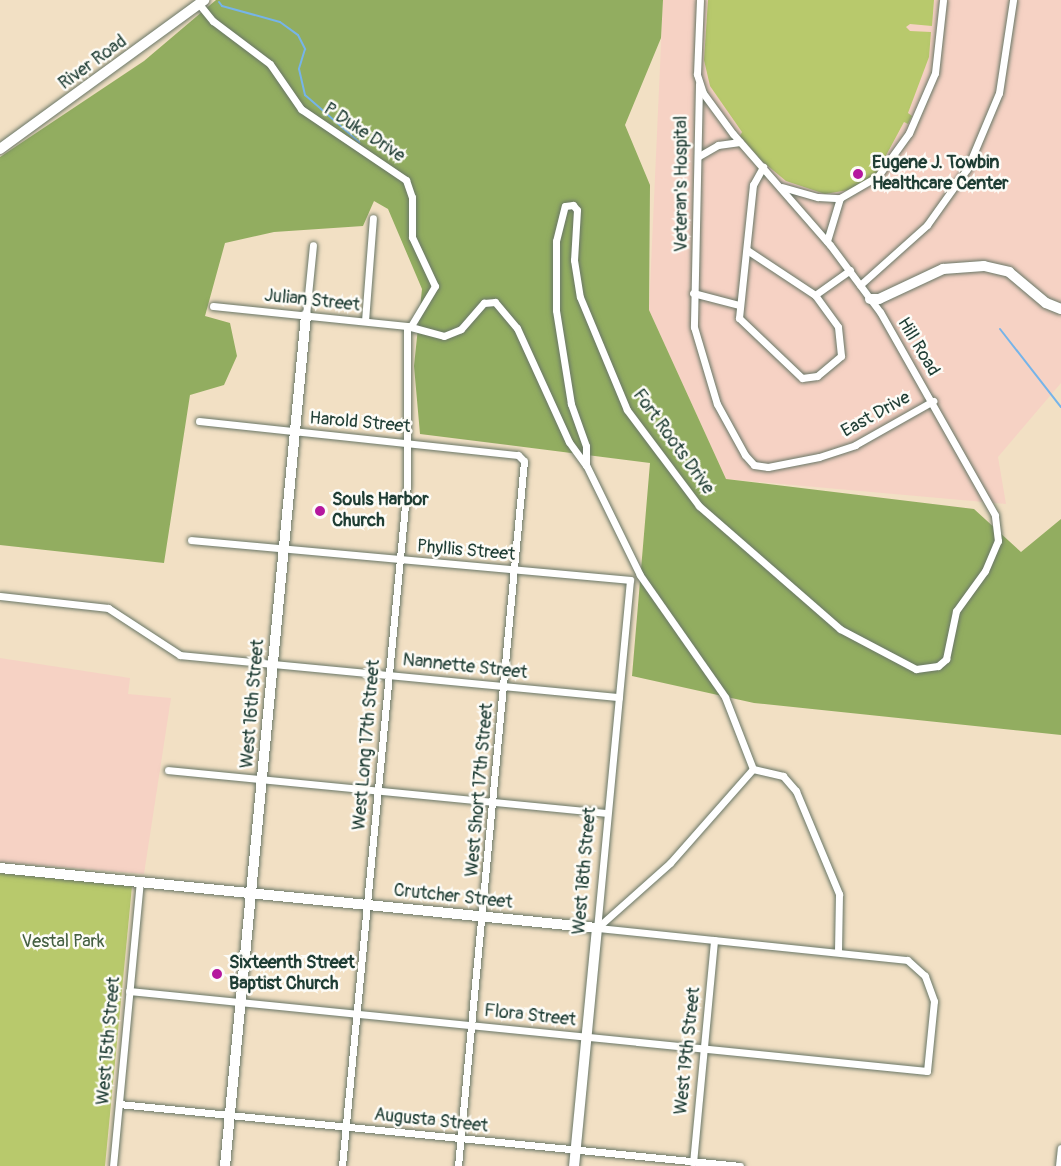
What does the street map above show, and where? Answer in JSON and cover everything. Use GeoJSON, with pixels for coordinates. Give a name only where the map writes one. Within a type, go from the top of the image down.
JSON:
{"type":"FeatureCollection","features":[{"type":"Feature","properties":{"kind":"street"},"geometry":{"type":"LineString","coordinates":[[699,84],[700,0]]}},
{"type":"Feature","properties":{"kind":"street"},"geometry":{"type":"LineString","coordinates":[[781,187],[818,197],[840,198],[878,176],[909,133],[935,73],[943,0]]}},
{"type":"Feature","properties":{"kind":"street"},"geometry":{"type":"LineString","coordinates":[[860,285],[927,225],[967,169],[999,93],[1010,44],[1013,0]]}},
{"type":"Feature","properties":{"kind":"street","name":"P Duke Drive"},"geometry":{"type":"LineString","coordinates":[[201,2],[213,21],[249,45],[274,69],[301,109],[406,180],[412,197],[412,237],[435,286],[409,326]]}},
{"type":"Feature","properties":{"kind":"street","name":"River Road"},"geometry":{"type":"LineString","coordinates":[[0,149],[201,2]]}},
{"type":"Feature","properties":{"kind":"street","name":"Veteran's Hospital"},"geometry":{"type":"LineString","coordinates":[[699,84],[740,142],[827,241],[870,299]]}},
{"type":"Feature","properties":{"kind":"street","name":"Veteran's Hospital"},"geometry":{"type":"LineString","coordinates":[[699,84],[699,239],[693,293],[694,327],[717,404],[739,446],[752,463],[761,466]]}},
{"type":"Feature","properties":{"kind":"street"},"geometry":{"type":"LineString","coordinates":[[699,156],[718,145],[740,142]]}},
{"type":"Feature","properties":{"kind":"street"},"geometry":{"type":"LineString","coordinates":[[747,249],[815,295],[838,327],[841,356],[810,378],[802,378],[743,324],[740,305],[753,184],[763,167]]}},
{"type":"Feature","properties":{"kind":"street"},"geometry":{"type":"LineString","coordinates":[[827,241],[840,198]]}},
{"type":"Feature","properties":{"kind":"street","name":"Fort Roots Drive"},"geometry":{"type":"LineString","coordinates":[[586,465],[586,446],[569,395],[556,310],[556,241],[563,208],[570,205],[577,210],[575,270],[589,325],[622,400],[675,477],[713,519],[840,629],[921,670],[938,666],[946,659],[956,611],[985,571],[998,542],[995,515],[939,411]]}},
{"type":"Feature","properties":{"kind":"street"},"geometry":{"type":"LineString","coordinates":[[365,321],[373,218]]}},
{"type":"Feature","properties":{"kind":"street","name":"West 16th Street"},"geometry":{"type":"LineString","coordinates":[[225,1166],[313,245]]}},
{"type":"Feature","properties":{"kind":"street"},"geometry":{"type":"LineString","coordinates":[[870,299],[879,299],[943,269],[984,266],[1009,272],[1046,303],[1061,309]]}},
{"type":"Feature","properties":{"kind":"street"},"geometry":{"type":"LineString","coordinates":[[815,295],[850,270]]}},
{"type":"Feature","properties":{"kind":"street"},"geometry":{"type":"LineString","coordinates":[[693,293],[740,305]]}},
{"type":"Feature","properties":{"kind":"street","name":"Hill Road"},"geometry":{"type":"LineString","coordinates":[[870,299],[939,411]]}},
{"type":"Feature","properties":{"kind":"street","name":"Fort Roots Drive"},"geometry":{"type":"LineString","coordinates":[[409,326],[435,335],[448,335],[461,329],[484,303],[500,305],[517,328],[575,454],[586,465],[640,574],[725,697],[753,769]]}},
{"type":"Feature","properties":{"kind":"street","name":"Julian Street"},"geometry":{"type":"LineString","coordinates":[[213,306],[409,326]]}},
{"type":"Feature","properties":{"kind":"street","name":"West Long 17th Street"},"geometry":{"type":"LineString","coordinates":[[342,1166],[400,560],[408,443],[404,373],[409,326]]}},
{"type":"Feature","properties":{"kind":"street","name":"East Drive"},"geometry":{"type":"LineString","coordinates":[[761,466],[801,462],[855,445],[933,401]]}},
{"type":"Feature","properties":{"kind":"street","name":"Harold Street"},"geometry":{"type":"LineString","coordinates":[[199,421],[518,455]]}},
{"type":"Feature","properties":{"kind":"street","name":"West Short 17th Street"},"geometry":{"type":"LineString","coordinates":[[458,1166],[525,466],[518,455]]}},
{"type":"Feature","properties":{"kind":"street","name":"Phyllis Street"},"geometry":{"type":"LineString","coordinates":[[191,540],[630,580]]}},
{"type":"Feature","properties":{"kind":"street","name":"West 18th Street"},"geometry":{"type":"LineString","coordinates":[[574,1166],[630,580]]}},
{"type":"Feature","properties":{"kind":"street","name":"Nannette Street"},"geometry":{"type":"LineString","coordinates":[[0,596],[99,605],[114,610],[180,655],[618,697]]}},
{"type":"Feature","properties":{"kind":"street"},"geometry":{"type":"LineString","coordinates":[[597,928],[670,863],[753,769],[783,776],[796,791],[839,894],[838,952]]}},
{"type":"Feature","properties":{"kind":"street"},"geometry":{"type":"LineString","coordinates":[[168,770],[608,813]]}},
{"type":"Feature","properties":{"kind":"street","name":"Crutcher Street"},"geometry":{"type":"LineString","coordinates":[[0,868],[903,959],[917,966],[932,988],[934,1001],[927,1071]]}},
{"type":"Feature","properties":{"kind":"street","name":"West 15th Street"},"geometry":{"type":"LineString","coordinates":[[113,1166],[140,882]]}},
{"type":"Feature","properties":{"kind":"street","name":"West 19th Street"},"geometry":{"type":"LineString","coordinates":[[692,1164],[714,940]]}},
{"type":"Feature","properties":{"kind":"street","name":"Flora Street"},"geometry":{"type":"LineString","coordinates":[[129,991],[927,1071]]}},
{"type":"Feature","properties":{"kind":"street","name":"Augusta Street"},"geometry":{"type":"LineString","coordinates":[[118,1104],[576,1150],[692,1164],[740,1166]]}},
{"type":"Feature","properties":{"kind":"street"},"geometry":{"type":"LineString","coordinates":[[1059,1166],[1061,1148]]}},
{"type":"Feature","properties":{"kind":"shaded area","name":"Eugene J. Towbin Healthcare Center"},"geometry":{"type":"Polygon","coordinates":[[[663,0],[1061,0],[1061,383],[998,457],[1006,504],[726,479],[649,310],[663,0]]]}},
{"type":"Feature","properties":{"kind":"shaded area"},"geometry":{"type":"Polygon","coordinates":[[[0,658],[130,678],[128,694],[171,698],[144,874],[0,862],[0,658]]]}},
{"type":"Feature","properties":{"kind":"green space"},"geometry":{"type":"Polygon","coordinates":[[[216,0],[663,0],[661,38],[625,125],[650,185],[649,310],[726,479],[974,509],[1021,552],[1061,519],[1061,735],[754,703],[632,676],[650,463],[420,434],[414,366],[422,289],[388,209],[374,201],[363,226],[274,232],[225,243],[205,316],[230,323],[237,356],[224,385],[190,395],[164,563],[0,545],[0,157],[144,61],[216,0]]]}},
{"type":"Feature","properties":{"kind":"green space"},"geometry":{"type":"Polygon","coordinates":[[[708,0],[934,0],[932,26],[910,24],[906,27],[910,31],[931,32],[929,57],[908,113],[912,116],[908,124],[904,122],[875,176],[854,189],[825,194],[786,181],[762,161],[740,136],[742,132],[710,86],[704,60],[708,0]]]}},
{"type":"Feature","properties":{"kind":"green space","name":"Vestal Park"},"geometry":{"type":"Polygon","coordinates":[[[0,873],[132,886],[105,1166],[0,1166],[0,873]]]}},
{"type":"Feature","properties":{"kind":"waterway"},"geometry":{"type":"LineString","coordinates":[[219,2],[222,6],[280,22],[298,35],[305,49],[299,69],[305,95],[359,142]]}},
{"type":"Feature","properties":{"kind":"waterway"},"geometry":{"type":"LineString","coordinates":[[1000,329],[1061,407]]}},
{"type":"Feature","properties":{"kind":"place","name":"Eugene J. Towbin Healthcare Center"},"geometry":{"type":"Point","coordinates":[858,174]}},
{"type":"Feature","properties":{"kind":"place","name":"Souls Harbor Church"},"geometry":{"type":"Point","coordinates":[320,511]}},
{"type":"Feature","properties":{"kind":"place","name":"Sixteenth Street Baptist Church"},"geometry":{"type":"Point","coordinates":[217,974]}}]}
